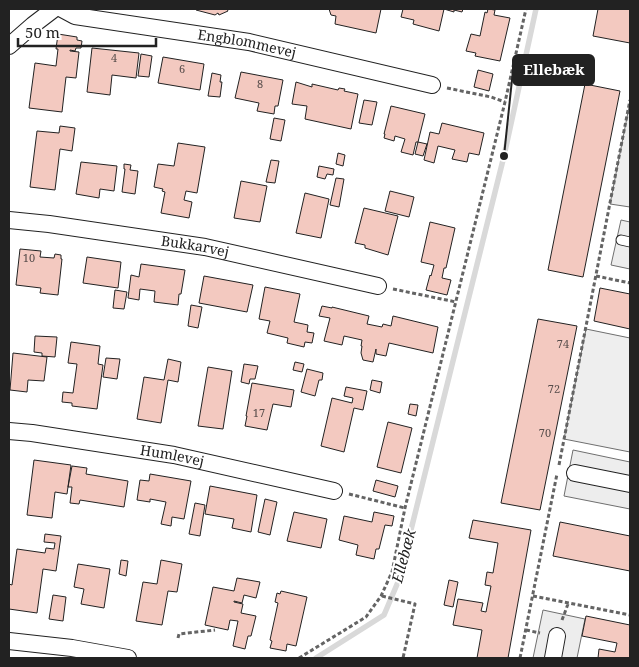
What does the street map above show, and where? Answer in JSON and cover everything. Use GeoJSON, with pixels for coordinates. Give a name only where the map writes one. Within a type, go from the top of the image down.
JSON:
{"type":"FeatureCollection","features":[{"type":"Feature","properties":{"kind":"street"},"geometry":{"type":"LineString","coordinates":[[9,46],[32,25],[54,9]]}},
{"type":"Feature","properties":{"kind":"street","name":"Engblommevej"},"geometry":{"type":"LineString","coordinates":[[62,9],[75,16],[250,42],[432,85]]}},
{"type":"Feature","properties":{"kind":"street","name":"Bukkarvej"},"geometry":{"type":"LineString","coordinates":[[9,220],[49,224],[204,247],[378,286]]}},
{"type":"Feature","properties":{"kind":"street","name":"Humlevej"},"geometry":{"type":"LineString","coordinates":[[9,431],[174,455],[334,491]]}},
{"type":"Feature","properties":{"kind":"street"},"geometry":{"type":"LineString","coordinates":[[575,473],[630,484]]}},
{"type":"Feature","properties":{"kind":"street"},"geometry":{"type":"LineString","coordinates":[[553,658],[557,636]]}},
{"type":"Feature","properties":{"kind":"street"},"geometry":{"type":"LineString","coordinates":[[9,641],[72,648],[128,658]]}},
{"type":"Feature","properties":{"kind":"path"},"geometry":{"type":"LineString","coordinates":[[299,658],[366,617],[382,596],[392,572],[405,508],[505,102],[526,9]]}},
{"type":"Feature","properties":{"kind":"path"},"geometry":{"type":"LineString","coordinates":[[432,85],[505,102]]}},
{"type":"Feature","properties":{"kind":"path"},"geometry":{"type":"LineString","coordinates":[[520,658],[630,100]]}},
{"type":"Feature","properties":{"kind":"path"},"geometry":{"type":"LineString","coordinates":[[596,276],[630,283]]}},
{"type":"Feature","properties":{"kind":"path"},"geometry":{"type":"LineString","coordinates":[[378,286],[456,302]]}},
{"type":"Feature","properties":{"kind":"path"},"geometry":{"type":"LineString","coordinates":[[334,491],[405,508]]}},
{"type":"Feature","properties":{"kind":"path"},"geometry":{"type":"LineString","coordinates":[[382,596],[415,604],[403,658]]}},
{"type":"Feature","properties":{"kind":"path"},"geometry":{"type":"LineString","coordinates":[[533,596],[630,616]]}},
{"type":"Feature","properties":{"kind":"path"},"geometry":{"type":"LineString","coordinates":[[178,638],[179,634],[215,630]]}},
{"type":"Feature","properties":{"kind":"shaded area"},"geometry":{"type":"Polygon","coordinates":[[[630,102],[630,207],[610,204],[630,102]]]}},
{"type":"Feature","properties":{"kind":"shaded area"},"geometry":{"type":"Polygon","coordinates":[[[621,220],[630,222],[630,269],[611,265],[621,220]]]}},
{"type":"Feature","properties":{"kind":"shaded area"},"geometry":{"type":"Polygon","coordinates":[[[586,329],[630,338],[630,452],[564,439],[586,329]]]}},
{"type":"Feature","properties":{"kind":"shaded area"},"geometry":{"type":"Polygon","coordinates":[[[573,450],[630,462],[630,509],[564,496],[573,450]]]}},
{"type":"Feature","properties":{"kind":"shaded area"},"geometry":{"type":"Polygon","coordinates":[[[543,610],[585,619],[577,658],[533,658],[543,610]]]}},
{"type":"Feature","properties":{"kind":"building"},"geometry":{"type":"Polygon","coordinates":[[[195,9],[227,9],[228,11],[215,15],[195,9]]]}},
{"type":"Feature","properties":{"kind":"building"},"geometry":{"type":"Polygon","coordinates":[[[329,9],[381,9],[376,33],[335,24],[336,16],[331,15],[329,9]]]}},
{"type":"Feature","properties":{"kind":"building"},"geometry":{"type":"Polygon","coordinates":[[[403,9],[444,9],[439,31],[413,24],[414,20],[401,17],[403,9]]]}},
{"type":"Feature","properties":{"kind":"building"},"geometry":{"type":"Polygon","coordinates":[[[444,9],[463,9],[462,12],[454,10],[454,12],[444,9]]]}},
{"type":"Feature","properties":{"kind":"building"},"geometry":{"type":"Polygon","coordinates":[[[488,9],[495,10],[494,15],[510,18],[500,61],[475,56],[476,53],[466,51],[471,34],[480,36],[485,12],[487,13],[488,9]]]}},
{"type":"Feature","properties":{"kind":"building"},"geometry":{"type":"Polygon","coordinates":[[[598,9],[630,9],[630,43],[593,36],[598,9]]]}},
{"type":"Feature","properties":{"kind":"building"},"geometry":{"type":"Polygon","coordinates":[[[58,34],[77,37],[77,40],[82,41],[81,48],[76,48],[75,51],[70,50],[79,52],[76,78],[66,77],[62,112],[29,108],[35,63],[56,66],[58,34]]]}},
{"type":"Feature","properties":{"kind":"building"},"geometry":{"type":"Polygon","coordinates":[[[92,48],[139,53],[136,78],[112,75],[110,95],[87,92],[92,48]]]}},
{"type":"Feature","properties":{"kind":"building"},"geometry":{"type":"Polygon","coordinates":[[[141,54],[152,56],[149,77],[138,76],[141,54]]]}},
{"type":"Feature","properties":{"kind":"building"},"geometry":{"type":"Polygon","coordinates":[[[163,57],[204,64],[200,90],[158,83],[163,57]]]}},
{"type":"Feature","properties":{"kind":"building"},"geometry":{"type":"Polygon","coordinates":[[[478,70],[493,74],[489,91],[474,87],[478,70]]]}},
{"type":"Feature","properties":{"kind":"building"},"geometry":{"type":"Polygon","coordinates":[[[241,72],[283,80],[278,106],[275,106],[274,114],[257,111],[259,103],[235,98],[241,72]]]}},
{"type":"Feature","properties":{"kind":"building"},"geometry":{"type":"Polygon","coordinates":[[[212,73],[221,75],[220,97],[208,96],[212,73]]]}},
{"type":"Feature","properties":{"kind":"building"},"geometry":{"type":"Polygon","coordinates":[[[296,82],[312,87],[312,84],[338,90],[339,88],[345,89],[344,91],[358,94],[351,129],[305,119],[307,106],[292,104],[296,82]]]}},
{"type":"Feature","properties":{"kind":"building"},"geometry":{"type":"Polygon","coordinates":[[[585,84],[620,91],[583,277],[548,270],[585,84]]]}},
{"type":"Feature","properties":{"kind":"building"},"geometry":{"type":"Polygon","coordinates":[[[364,100],[377,102],[372,125],[359,123],[364,100]]]}},
{"type":"Feature","properties":{"kind":"building"},"geometry":{"type":"Polygon","coordinates":[[[391,106],[425,114],[413,155],[401,152],[405,139],[395,136],[394,141],[384,138],[391,106]]]}},
{"type":"Feature","properties":{"kind":"building"},"geometry":{"type":"Polygon","coordinates":[[[274,118],[285,120],[281,141],[270,139],[274,118]]]}},
{"type":"Feature","properties":{"kind":"building"},"geometry":{"type":"Polygon","coordinates":[[[442,123],[484,133],[479,155],[469,153],[467,162],[452,159],[455,150],[438,146],[434,163],[424,160],[430,132],[439,134],[442,123]]]}},
{"type":"Feature","properties":{"kind":"building"},"geometry":{"type":"Polygon","coordinates":[[[60,126],[75,128],[72,151],[60,149],[55,190],[30,187],[37,131],[59,133],[60,126]]]}},
{"type":"Feature","properties":{"kind":"building"},"geometry":{"type":"Polygon","coordinates":[[[418,142],[427,144],[423,156],[415,154],[418,142]]]}},
{"type":"Feature","properties":{"kind":"building"},"geometry":{"type":"Polygon","coordinates":[[[178,143],[205,147],[197,193],[186,191],[184,200],[192,202],[189,218],[161,213],[165,192],[162,191],[163,189],[154,187],[158,164],[174,166],[178,143]]]}},
{"type":"Feature","properties":{"kind":"building"},"geometry":{"type":"Polygon","coordinates":[[[338,153],[345,155],[343,166],[336,164],[338,153]]]}},
{"type":"Feature","properties":{"kind":"building"},"geometry":{"type":"Polygon","coordinates":[[[271,160],[279,161],[275,183],[266,182],[271,160]]]}},
{"type":"Feature","properties":{"kind":"building"},"geometry":{"type":"Polygon","coordinates":[[[81,162],[117,166],[114,191],[100,189],[99,198],[76,194],[81,162]]]}},
{"type":"Feature","properties":{"kind":"building"},"geometry":{"type":"Polygon","coordinates":[[[124,164],[131,165],[130,170],[138,171],[135,194],[122,192],[124,164]]]}},
{"type":"Feature","properties":{"kind":"building"},"geometry":{"type":"Polygon","coordinates":[[[319,166],[334,169],[333,175],[327,174],[325,179],[317,177],[319,166]]]}},
{"type":"Feature","properties":{"kind":"building"},"geometry":{"type":"Polygon","coordinates":[[[336,178],[344,179],[339,207],[330,205],[336,178]]]}},
{"type":"Feature","properties":{"kind":"building"},"geometry":{"type":"Polygon","coordinates":[[[241,181],[267,186],[260,222],[234,218],[241,181]]]}},
{"type":"Feature","properties":{"kind":"building"},"geometry":{"type":"Polygon","coordinates":[[[390,191],[414,197],[409,217],[385,211],[390,191]]]}},
{"type":"Feature","properties":{"kind":"building"},"geometry":{"type":"Polygon","coordinates":[[[305,193],[329,199],[321,238],[296,233],[305,193]]]}},
{"type":"Feature","properties":{"kind":"building"},"geometry":{"type":"Polygon","coordinates":[[[364,208],[398,216],[388,255],[365,248],[365,245],[355,243],[364,208]]]}},
{"type":"Feature","properties":{"kind":"building"},"geometry":{"type":"Polygon","coordinates":[[[430,222],[455,228],[442,278],[451,280],[447,295],[426,290],[434,265],[421,262],[430,222]]]}},
{"type":"Feature","properties":{"kind":"building"},"geometry":{"type":"Polygon","coordinates":[[[20,249],[41,251],[40,257],[54,258],[55,254],[61,255],[58,295],[40,293],[41,288],[16,285],[20,249]]]}},
{"type":"Feature","properties":{"kind":"building"},"geometry":{"type":"Polygon","coordinates":[[[87,257],[121,262],[118,288],[83,283],[87,257]]]}},
{"type":"Feature","properties":{"kind":"building"},"geometry":{"type":"Polygon","coordinates":[[[141,264],[185,270],[178,305],[154,302],[155,291],[140,289],[139,300],[128,298],[131,275],[139,277],[141,264]]]}},
{"type":"Feature","properties":{"kind":"building"},"geometry":{"type":"Polygon","coordinates":[[[204,276],[253,285],[247,312],[199,303],[204,276]]]}},
{"type":"Feature","properties":{"kind":"building"},"geometry":{"type":"Polygon","coordinates":[[[265,287],[300,294],[294,322],[308,325],[307,332],[314,333],[312,343],[305,342],[304,347],[287,343],[288,338],[267,333],[270,321],[259,319],[265,287]]]}},
{"type":"Feature","properties":{"kind":"building"},"geometry":{"type":"Polygon","coordinates":[[[600,288],[630,294],[630,329],[594,321],[600,288]]]}},
{"type":"Feature","properties":{"kind":"building"},"geometry":{"type":"Polygon","coordinates":[[[115,290],[127,292],[124,309],[113,308],[115,290]]]}},
{"type":"Feature","properties":{"kind":"building"},"geometry":{"type":"Polygon","coordinates":[[[191,305],[202,307],[198,328],[188,326],[191,305]]]}},
{"type":"Feature","properties":{"kind":"building"},"geometry":{"type":"Polygon","coordinates":[[[322,306],[369,316],[367,324],[382,327],[383,324],[391,326],[393,316],[438,327],[433,353],[389,343],[386,356],[376,354],[376,349],[373,362],[363,360],[361,353],[362,340],[344,336],[342,345],[324,341],[330,318],[319,316],[322,306]]]}},
{"type":"Feature","properties":{"kind":"building"},"geometry":{"type":"Polygon","coordinates":[[[538,319],[577,326],[540,510],[501,503],[538,319]]]}},
{"type":"Feature","properties":{"kind":"building"},"geometry":{"type":"Polygon","coordinates":[[[35,336],[57,337],[55,357],[42,356],[42,353],[34,352],[35,336]]]}},
{"type":"Feature","properties":{"kind":"building"},"geometry":{"type":"Polygon","coordinates":[[[71,342],[100,346],[98,364],[103,365],[97,409],[72,406],[72,403],[62,402],[63,392],[73,393],[77,364],[68,363],[71,342]]]}},
{"type":"Feature","properties":{"kind":"building"},"geometry":{"type":"Polygon","coordinates":[[[13,353],[47,357],[44,381],[28,380],[27,392],[10,390],[13,353]]]}},
{"type":"Feature","properties":{"kind":"building"},"geometry":{"type":"Polygon","coordinates":[[[106,358],[120,359],[117,379],[103,377],[106,358]]]}},
{"type":"Feature","properties":{"kind":"building"},"geometry":{"type":"Polygon","coordinates":[[[168,359],[181,362],[178,382],[168,380],[161,423],[137,419],[144,377],[164,380],[168,359]]]}},
{"type":"Feature","properties":{"kind":"building"},"geometry":{"type":"Polygon","coordinates":[[[295,362],[304,364],[302,372],[293,370],[295,362]]]}},
{"type":"Feature","properties":{"kind":"building"},"geometry":{"type":"Polygon","coordinates":[[[244,364],[258,366],[255,379],[250,379],[249,384],[241,382],[244,364]]]}},
{"type":"Feature","properties":{"kind":"building"},"geometry":{"type":"Polygon","coordinates":[[[208,367],[232,371],[223,429],[198,426],[208,367]]]}},
{"type":"Feature","properties":{"kind":"building"},"geometry":{"type":"Polygon","coordinates":[[[307,369],[323,373],[315,396],[301,392],[307,369]]]}},
{"type":"Feature","properties":{"kind":"building"},"geometry":{"type":"Polygon","coordinates":[[[372,380],[382,382],[380,393],[370,390],[372,380]]]}},
{"type":"Feature","properties":{"kind":"building"},"geometry":{"type":"Polygon","coordinates":[[[252,383],[294,390],[291,407],[273,404],[267,430],[245,426],[252,383]]]}},
{"type":"Feature","properties":{"kind":"building"},"geometry":{"type":"Polygon","coordinates":[[[346,387],[367,391],[363,410],[354,408],[344,452],[321,446],[332,398],[352,403],[353,398],[344,396],[346,387]]]}},
{"type":"Feature","properties":{"kind":"building"},"geometry":{"type":"Polygon","coordinates":[[[410,404],[418,405],[416,416],[408,414],[410,404]]]}},
{"type":"Feature","properties":{"kind":"building"},"geometry":{"type":"Polygon","coordinates":[[[388,422],[412,428],[401,473],[377,467],[388,422]]]}},
{"type":"Feature","properties":{"kind":"building"},"geometry":{"type":"Polygon","coordinates":[[[34,460],[71,465],[67,494],[55,492],[52,518],[27,515],[34,460]]]}},
{"type":"Feature","properties":{"kind":"building"},"geometry":{"type":"Polygon","coordinates":[[[72,466],[87,468],[86,474],[128,481],[124,507],[80,500],[79,504],[70,503],[72,487],[68,487],[72,466]]]}},
{"type":"Feature","properties":{"kind":"building"},"geometry":{"type":"Polygon","coordinates":[[[150,474],[191,481],[184,519],[172,517],[171,526],[161,524],[166,502],[150,499],[150,502],[137,500],[140,480],[149,481],[150,474]]]}},
{"type":"Feature","properties":{"kind":"building"},"geometry":{"type":"Polygon","coordinates":[[[376,480],[398,486],[395,497],[373,491],[376,480]]]}},
{"type":"Feature","properties":{"kind":"building"},"geometry":{"type":"Polygon","coordinates":[[[210,486],[257,495],[251,532],[232,528],[234,519],[205,514],[210,486]]]}},
{"type":"Feature","properties":{"kind":"building"},"geometry":{"type":"Polygon","coordinates":[[[265,499],[277,502],[270,535],[258,532],[265,499]]]}},
{"type":"Feature","properties":{"kind":"building"},"geometry":{"type":"Polygon","coordinates":[[[195,503],[205,505],[200,536],[189,534],[195,503]]]}},
{"type":"Feature","properties":{"kind":"building"},"geometry":{"type":"Polygon","coordinates":[[[294,512],[327,519],[321,548],[287,541],[294,512]]]}},
{"type":"Feature","properties":{"kind":"building"},"geometry":{"type":"Polygon","coordinates":[[[374,512],[394,516],[392,526],[385,525],[379,549],[376,549],[374,559],[356,555],[358,545],[339,540],[344,516],[372,522],[374,512]]]}},
{"type":"Feature","properties":{"kind":"building"},"geometry":{"type":"Polygon","coordinates":[[[473,520],[531,530],[508,658],[477,658],[482,630],[453,625],[458,599],[483,603],[481,611],[486,612],[491,586],[485,585],[487,572],[493,573],[498,543],[469,538],[473,520]]]}},
{"type":"Feature","properties":{"kind":"building"},"geometry":{"type":"Polygon","coordinates":[[[560,522],[630,536],[630,571],[553,556],[560,522]]]}},
{"type":"Feature","properties":{"kind":"building"},"geometry":{"type":"Polygon","coordinates":[[[45,534],[61,536],[56,571],[43,569],[37,613],[9,609],[9,584],[12,585],[17,549],[45,553],[46,548],[54,549],[55,543],[44,542],[45,534]]]}},
{"type":"Feature","properties":{"kind":"building"},"geometry":{"type":"Polygon","coordinates":[[[121,560],[128,561],[126,576],[119,574],[121,560]]]}},
{"type":"Feature","properties":{"kind":"building"},"geometry":{"type":"Polygon","coordinates":[[[161,560],[182,564],[177,592],[168,591],[162,625],[136,621],[143,582],[157,584],[161,560]]]}},
{"type":"Feature","properties":{"kind":"building"},"geometry":{"type":"Polygon","coordinates":[[[78,564],[110,569],[104,608],[81,604],[84,589],[74,587],[78,564]]]}},
{"type":"Feature","properties":{"kind":"building"},"geometry":{"type":"Polygon","coordinates":[[[237,578],[260,582],[256,598],[244,595],[242,603],[234,601],[243,604],[241,613],[256,616],[251,636],[248,636],[245,649],[233,646],[238,621],[230,620],[228,630],[205,625],[213,587],[234,591],[237,578]]]}},
{"type":"Feature","properties":{"kind":"building"},"geometry":{"type":"Polygon","coordinates":[[[449,580],[458,582],[453,607],[444,605],[449,580]]]}},
{"type":"Feature","properties":{"kind":"building"},"geometry":{"type":"Polygon","coordinates":[[[281,591],[307,597],[296,646],[287,644],[286,651],[270,648],[278,603],[275,602],[277,593],[280,594],[281,591]]]}},
{"type":"Feature","properties":{"kind":"building"},"geometry":{"type":"Polygon","coordinates":[[[53,595],[66,597],[63,621],[49,619],[53,595]]]}},
{"type":"Feature","properties":{"kind":"building"},"geometry":{"type":"Polygon","coordinates":[[[586,616],[630,625],[630,658],[598,658],[599,649],[615,652],[617,643],[582,636],[586,616]]]}},
{"type":"Feature","properties":{"kind":"waterway","name":"Ellebæk"},"geometry":{"type":"LineString","coordinates":[[316,658],[384,615],[398,582],[504,156],[536,9]]}},
{"type":"Feature","properties":{"kind":"place","name":"Ellebæk"},"geometry":{"type":"Point","coordinates":[504,156]}}]}
